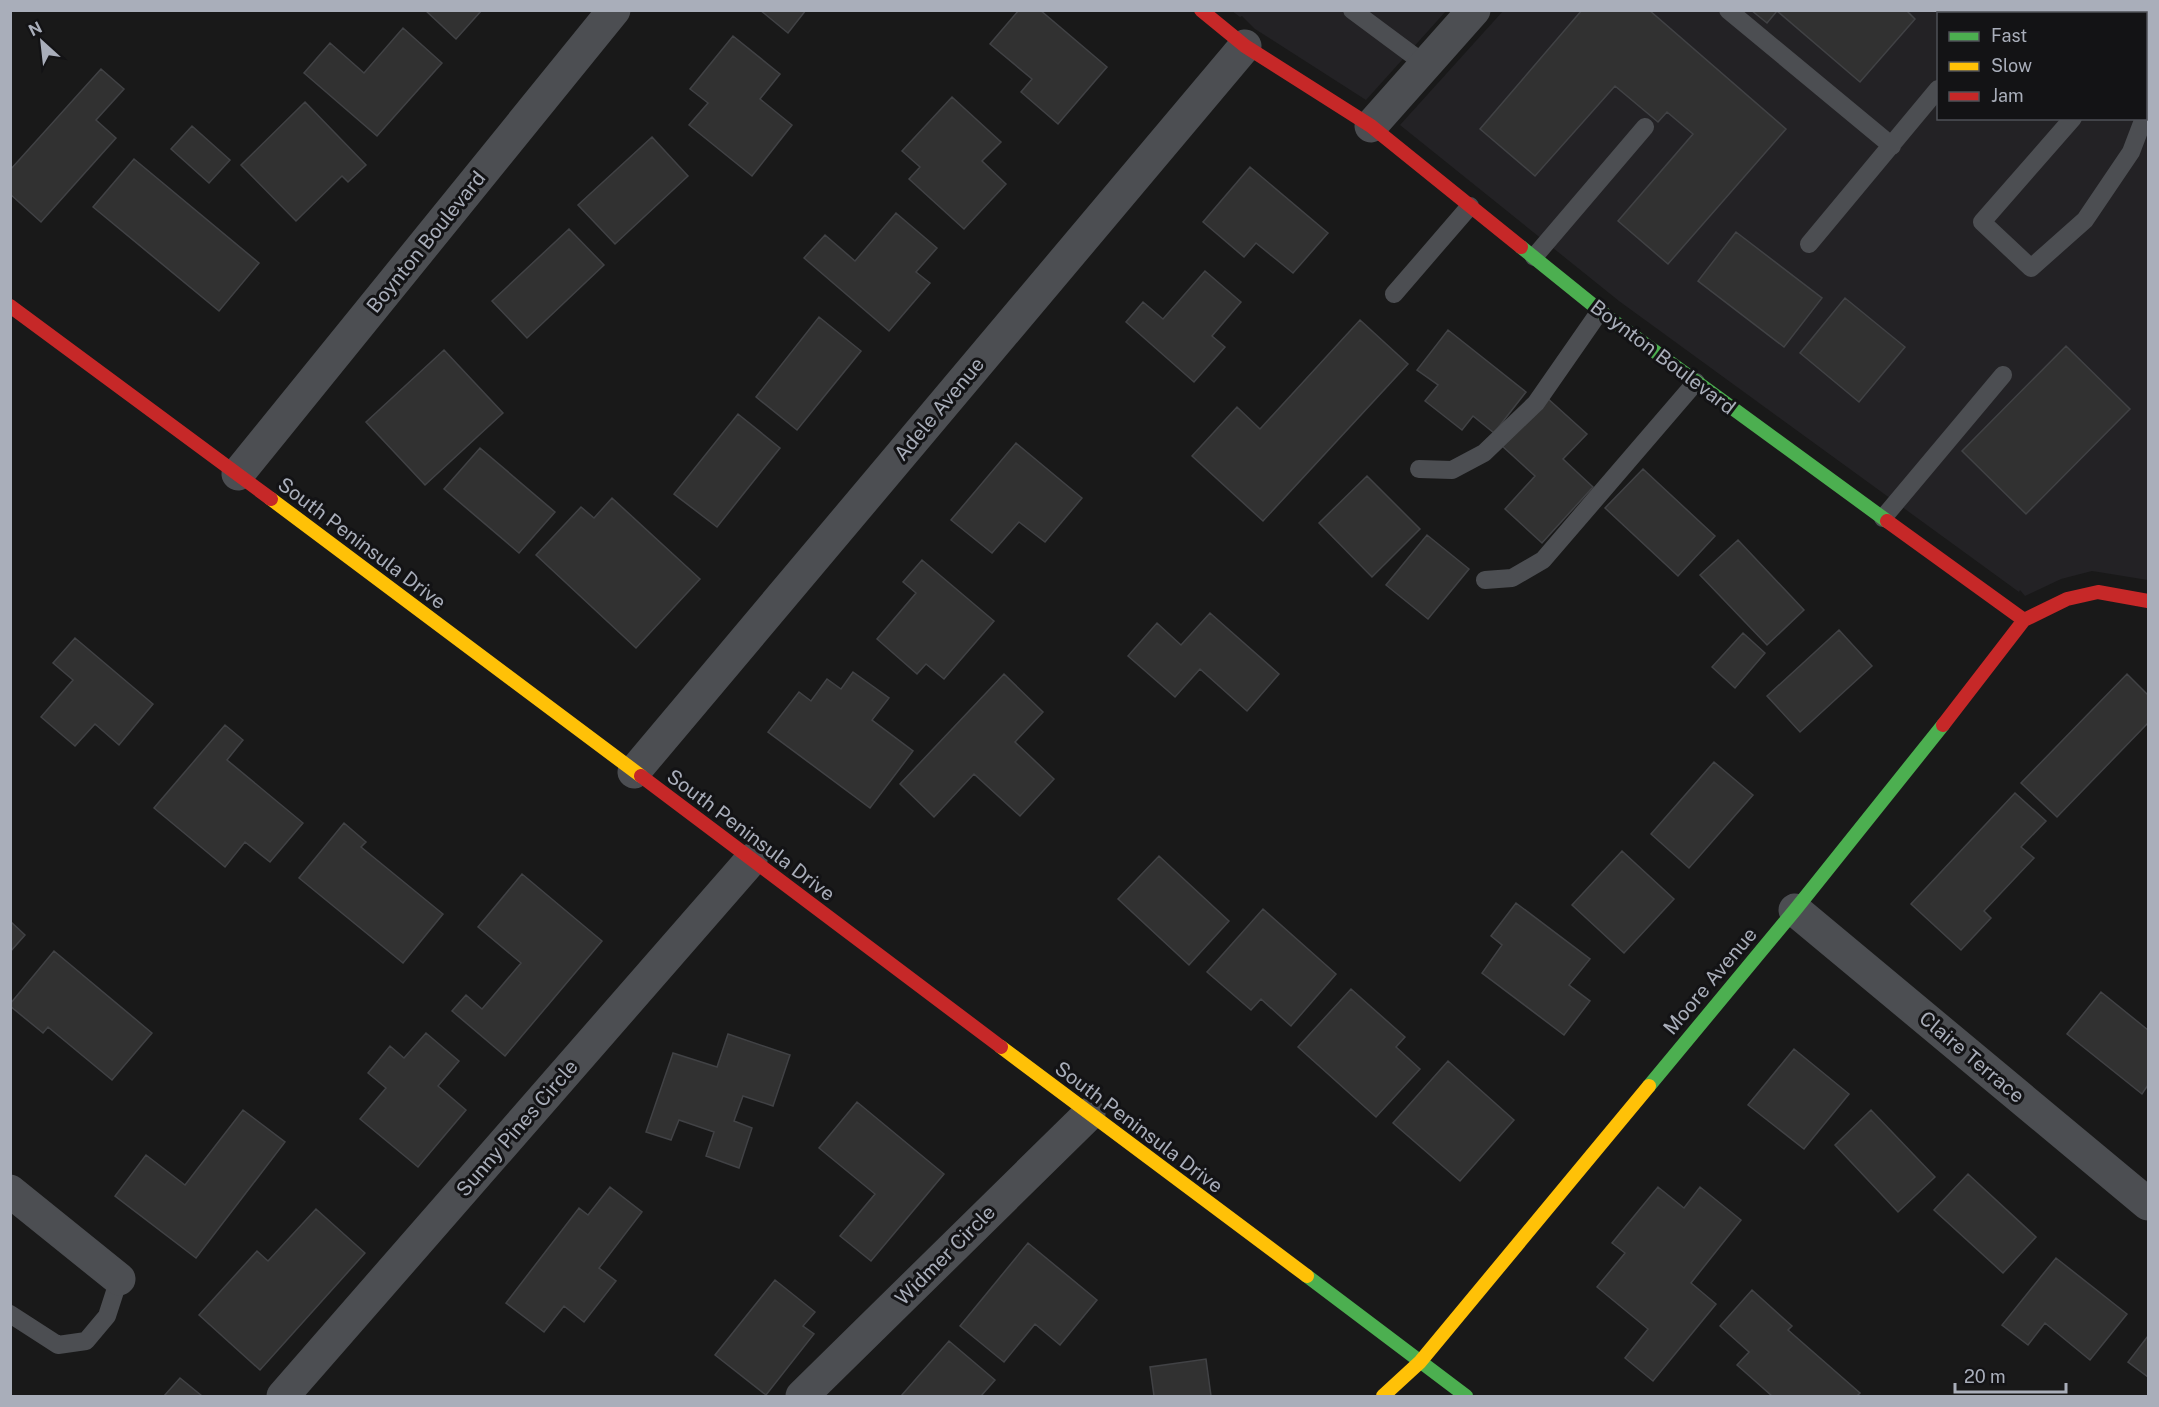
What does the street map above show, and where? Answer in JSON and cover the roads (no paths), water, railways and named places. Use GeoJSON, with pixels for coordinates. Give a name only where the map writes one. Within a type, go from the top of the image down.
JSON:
{"type":"FeatureCollection","features":[{"type":"Feature","properties":{"kind":"street","name":"Boynton Boulevard"},"geometry":{"type":"LineString","coordinates":[[238,474],[614,10]]}},
{"type":"Feature","properties":{"kind":"street","name":"Boynton Boulevard"},"geometry":{"type":"LineString","coordinates":[[1201,10],[1245,46],[1371,126],[1600,311],[2024,620]]}},
{"type":"Feature","properties":{"kind":"street"},"geometry":{"type":"LineString","coordinates":[[1371,126],[1474,10]]}},
{"type":"Feature","properties":{"kind":"street","name":"Adele Avenue"},"geometry":{"type":"LineString","coordinates":[[634,772],[1245,46]]}},
{"type":"Feature","properties":{"kind":"street","name":"South Peninsula Drive"},"geometry":{"type":"LineString","coordinates":[[10,306],[238,474],[1466,1396]]}},
{"type":"Feature","properties":{"kind":"street"},"geometry":{"type":"LineString","coordinates":[[2024,620],[2067,599],[2098,592],[2148,601]]}},
{"type":"Feature","properties":{"kind":"street","name":"Moore Avenue"},"geometry":{"type":"LineString","coordinates":[[1383,1396],[1420,1362],[1795,910],[1981,678],[2024,620]]}},
{"type":"Feature","properties":{"kind":"street","name":"Sunny Pines Circle"},"geometry":{"type":"LineString","coordinates":[[283,1396],[752,860]]}},
{"type":"Feature","properties":{"kind":"street","name":"Claire Terrace"},"geometry":{"type":"LineString","coordinates":[[1795,910],[2148,1204]]}},
{"type":"Feature","properties":{"kind":"street","name":"Widmer Circle"},"geometry":{"type":"LineString","coordinates":[[802,1396],[1089,1114]]}},
{"type":"Feature","properties":{"kind":"street"},"geometry":{"type":"LineString","coordinates":[[10,1191],[119,1279]]}},
{"type":"Feature","properties":{"kind":"lane"},"geometry":{"type":"LineString","coordinates":[[1352,10],[1425,65]]}},
{"type":"Feature","properties":{"kind":"lane"},"geometry":{"type":"LineString","coordinates":[[1728,10],[1892,146]]}},
{"type":"Feature","properties":{"kind":"lane"},"geometry":{"type":"LineString","coordinates":[[1809,244],[1937,90]]}},
{"type":"Feature","properties":{"kind":"lane"},"geometry":{"type":"LineString","coordinates":[[2071,120],[1983,222],[2031,268],[2085,220],[2131,152],[2143,120]]}},
{"type":"Feature","properties":{"kind":"lane"},"geometry":{"type":"LineString","coordinates":[[1534,257],[1645,127]]}},
{"type":"Feature","properties":{"kind":"lane"},"geometry":{"type":"LineString","coordinates":[[1394,294],[1470,206]]}},
{"type":"Feature","properties":{"kind":"lane"},"geometry":{"type":"LineString","coordinates":[[1419,469],[1452,470],[1484,453],[1536,404],[1600,311]]}},
{"type":"Feature","properties":{"kind":"lane"},"geometry":{"type":"LineString","coordinates":[[1883,518],[2003,375]]}},
{"type":"Feature","properties":{"kind":"lane"},"geometry":{"type":"LineString","coordinates":[[1485,580],[1512,579],[1543,560],[1696,382]]}},
{"type":"Feature","properties":{"kind":"lane"},"geometry":{"type":"LineString","coordinates":[[10,1314],[58,1345],[86,1341],[107,1316],[119,1279]]}}]}
